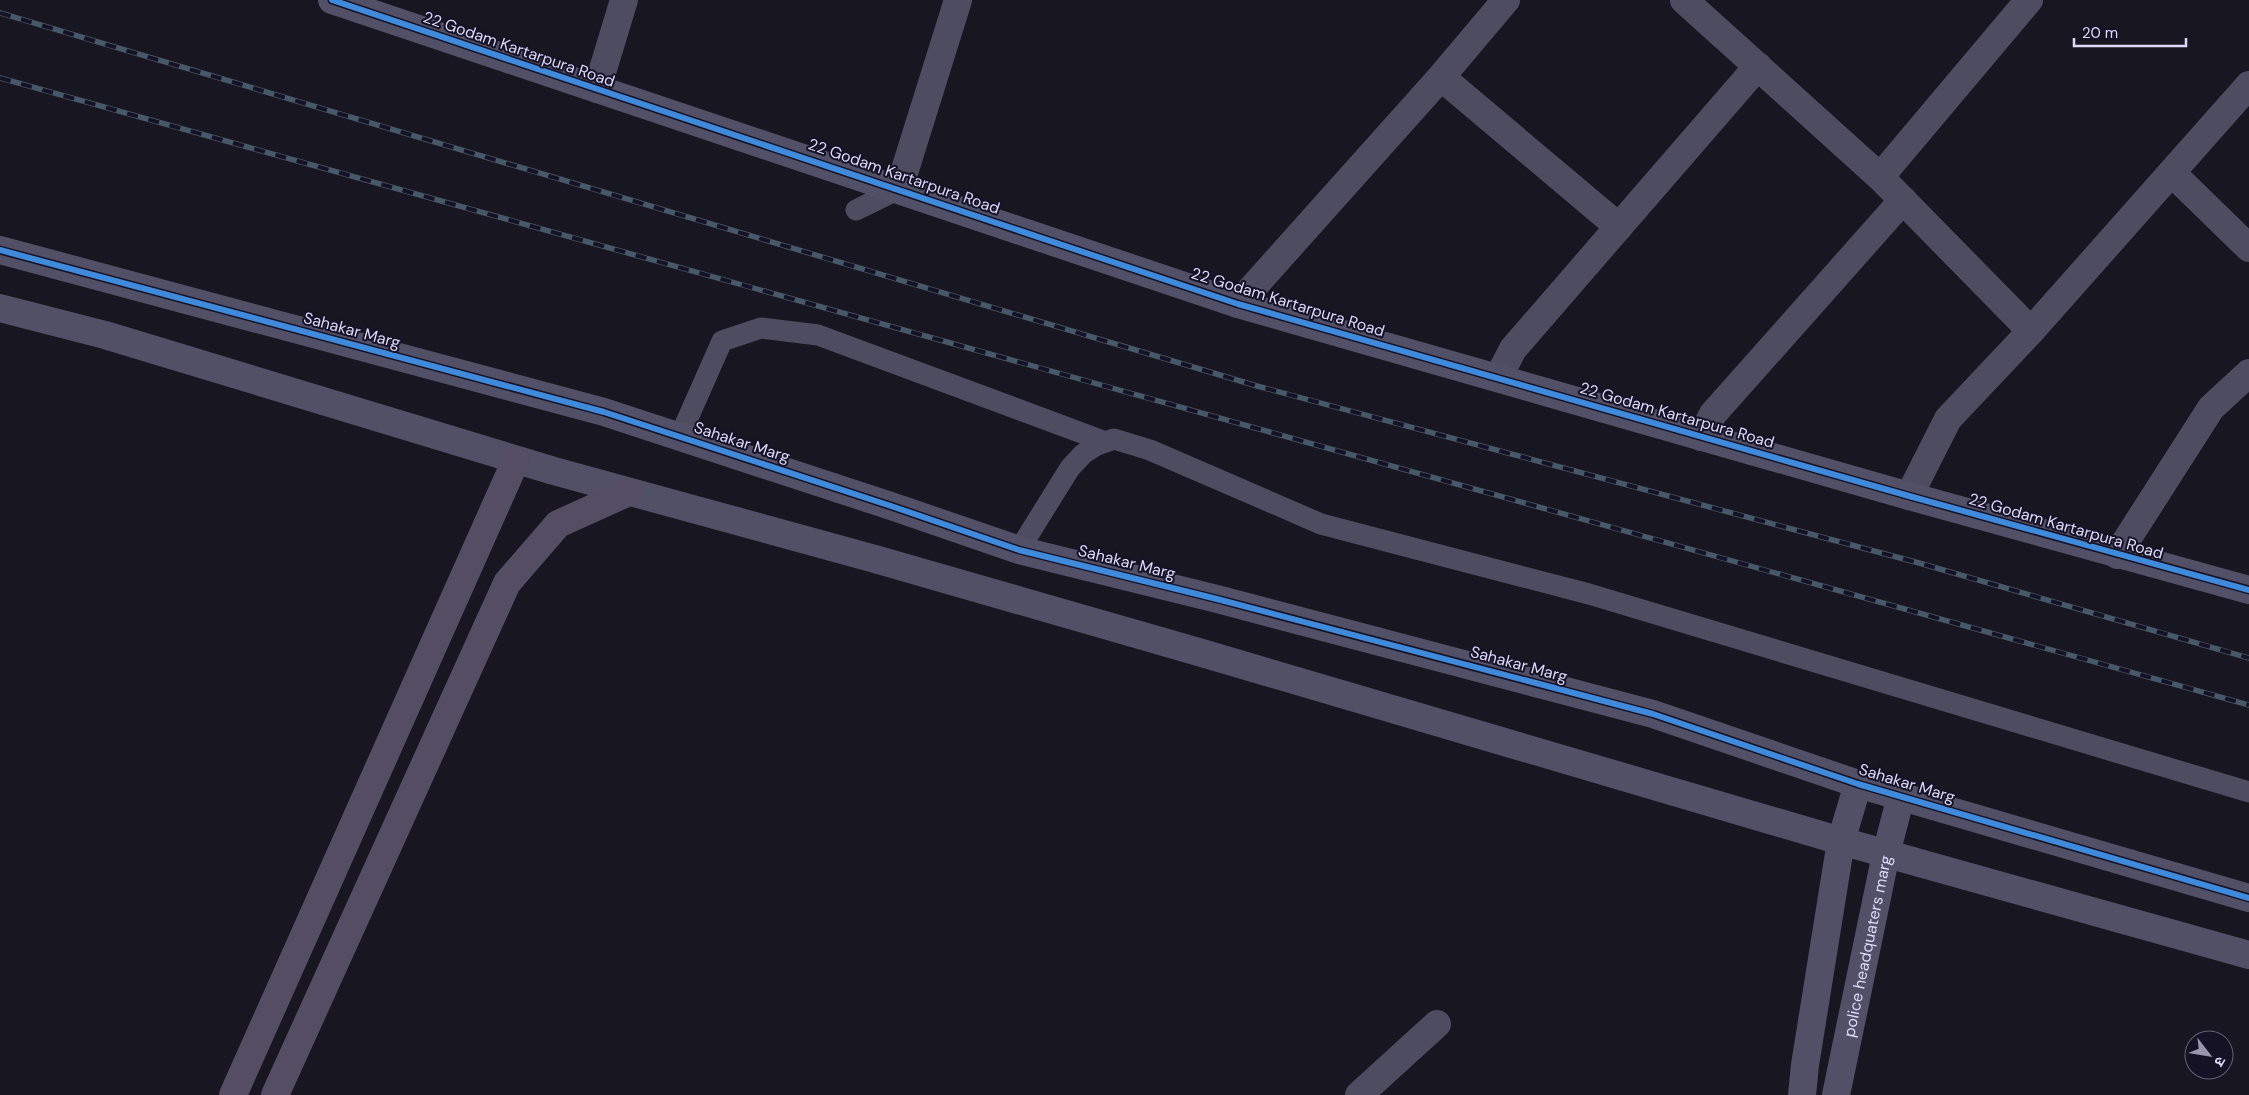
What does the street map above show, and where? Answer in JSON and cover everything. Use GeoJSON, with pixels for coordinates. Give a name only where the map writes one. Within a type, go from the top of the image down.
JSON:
{"type":"FeatureCollection","features":[{"type":"Feature","properties":{"kind":"main road"},"geometry":{"type":"LineString","coordinates":[[233,1095],[516,460]]}},
{"type":"Feature","properties":{"kind":"main road"},"geometry":{"type":"LineString","coordinates":[[275,1095],[506,583],[558,524],[629,492]]}},
{"type":"Feature","properties":{"kind":"street","name":"22 Godam Kartarpura Road"},"geometry":{"type":"LineString","coordinates":[[332,0],[1238,304],[2117,555],[2249,590]]}},
{"type":"Feature","properties":{"kind":"street"},"geometry":{"type":"LineString","coordinates":[[597,89],[624,0]]}},
{"type":"Feature","properties":{"kind":"street"},"geometry":{"type":"LineString","coordinates":[[899,189],[958,0]]}},
{"type":"Feature","properties":{"kind":"street"},"geometry":{"type":"LineString","coordinates":[[1238,304],[1441,76],[1506,0]]}},
{"type":"Feature","properties":{"kind":"street"},"geometry":{"type":"LineString","coordinates":[[1684,0],[1880,177],[2031,331]]}},
{"type":"Feature","properties":{"kind":"street"},"geometry":{"type":"LineString","coordinates":[[1880,177],[2029,0]]}},
{"type":"Feature","properties":{"kind":"street"},"geometry":{"type":"LineString","coordinates":[[1498,378],[1513,349],[1758,66]]}},
{"type":"Feature","properties":{"kind":"street"},"geometry":{"type":"LineString","coordinates":[[1441,76],[1619,228]]}},
{"type":"Feature","properties":{"kind":"street"},"geometry":{"type":"LineString","coordinates":[[1910,496],[1948,419],[2031,331],[2249,85]]}},
{"type":"Feature","properties":{"kind":"street"},"geometry":{"type":"LineString","coordinates":[[2172,172],[2249,248]]}},
{"type":"Feature","properties":{"kind":"street"},"geometry":{"type":"LineString","coordinates":[[1701,437],[1713,414],[1903,200]]}},
{"type":"Feature","properties":{"kind":"street","name":"Sahakar Marg"},"geometry":{"type":"LineString","coordinates":[[0,250],[604,412],[1019,550],[1218,599],[1653,714],[1858,784],[2249,898]]}},
{"type":"Feature","properties":{"kind":"street"},"geometry":{"type":"LineString","coordinates":[[0,308],[105,335],[516,460],[1174,644],[1841,841],[2249,955]]}},
{"type":"Feature","properties":{"kind":"street"},"geometry":{"type":"LineString","coordinates":[[2117,555],[2211,408],[2249,373]]}},
{"type":"Feature","properties":{"kind":"street"},"geometry":{"type":"LineString","coordinates":[[1802,1095],[1805,1065],[1841,841],[1858,784]]}},
{"type":"Feature","properties":{"kind":"street","name":"police headquaters marg"},"geometry":{"type":"LineString","coordinates":[[1836,1095],[1886,854],[1901,796]]}},
{"type":"Feature","properties":{"kind":"street"},"geometry":{"type":"LineString","coordinates":[[1359,1095],[1437,1024]]}},
{"type":"Feature","properties":{"kind":"lane"},"geometry":{"type":"LineString","coordinates":[[856,210],[899,189]]}},
{"type":"Feature","properties":{"kind":"lane"},"geometry":{"type":"LineString","coordinates":[[680,436],[722,341],[761,328],[818,334],[1106,442]]}},
{"type":"Feature","properties":{"kind":"lane"},"geometry":{"type":"LineString","coordinates":[[1019,550],[1070,468],[1083,454],[1114,439],[1150,450],[1321,524],[1590,594],[2249,792]]}},
{"type":"Feature","properties":{"kind":"railway"},"geometry":{"type":"LineString","coordinates":[[0,13],[1257,386],[1919,563],[2249,658]]}},
{"type":"Feature","properties":{"kind":"railway"},"geometry":{"type":"LineString","coordinates":[[0,78],[2249,705]]}},
{"type":"Feature","properties":{"kind":"cycle path"},"geometry":{"type":"LineString","coordinates":[[332,0],[1238,304],[1909,496],[2249,590]]}},
{"type":"Feature","properties":{"kind":"cycle path"},"geometry":{"type":"LineString","coordinates":[[0,250],[604,412],[1019,550],[1217,599],[1653,714],[1858,784],[2249,898]]}}]}
